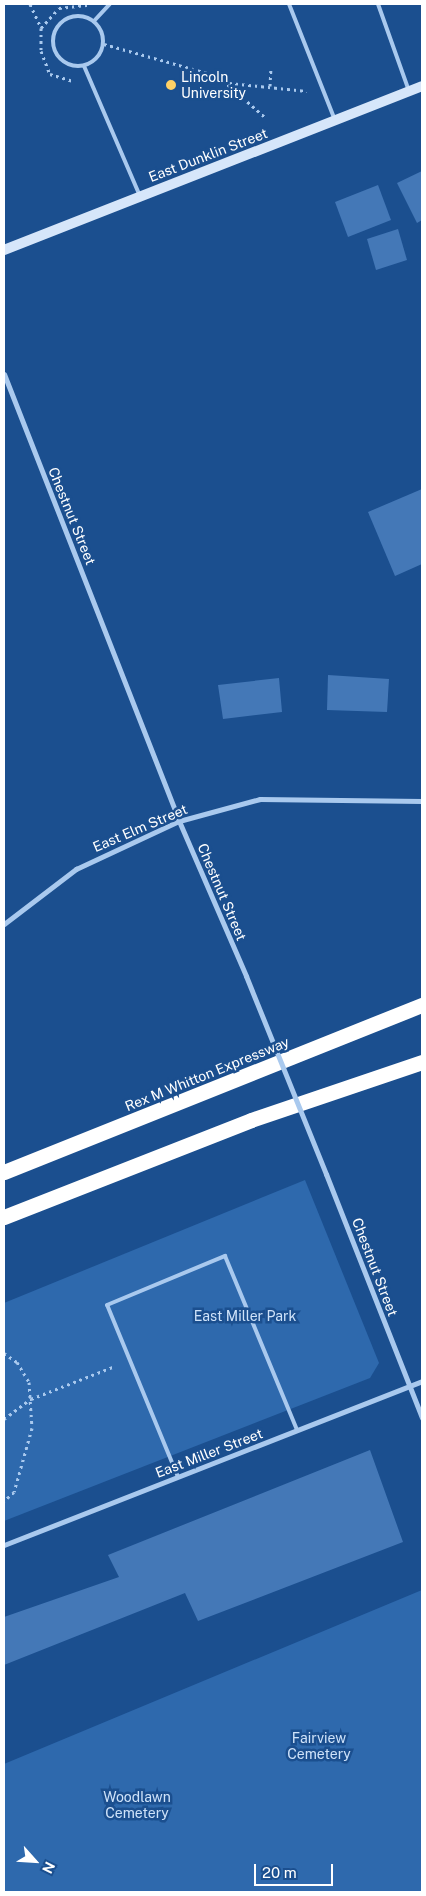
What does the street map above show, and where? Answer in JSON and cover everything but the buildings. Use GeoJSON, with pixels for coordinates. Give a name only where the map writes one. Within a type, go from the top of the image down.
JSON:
{"type":"FeatureCollection","features":[{"type":"Feature","properties":{"kind":"highway","name":"Rex M Whitton Expressway"},"geometry":{"type":"LineString","coordinates":[[4,1172],[422,1006]]}},
{"type":"Feature","properties":{"kind":"highway"},"geometry":{"type":"LineString","coordinates":[[4,1217],[251,1120],[422,1062]]}},
{"type":"Feature","properties":{"kind":"main road","name":"East Dunklin Street"},"geometry":{"type":"LineString","coordinates":[[4,250],[422,86]]}},
{"type":"Feature","properties":{"kind":"street","name":"Chestnut Street"},"geometry":{"type":"LineString","coordinates":[[4,374],[179,821],[246,976],[422,1418]]}},
{"type":"Feature","properties":{"kind":"street","name":"East Elm Street"},"geometry":{"type":"LineString","coordinates":[[4,924],[76,869],[179,821],[260,799],[422,801]]}},
{"type":"Feature","properties":{"kind":"street","name":"East Miller Street"},"geometry":{"type":"LineString","coordinates":[[4,1545],[422,1381]]}},
{"type":"Feature","properties":{"kind":"lane"},"geometry":{"type":"LineString","coordinates":[[94,21],[110,4]]}},
{"type":"Feature","properties":{"kind":"lane"},"geometry":{"type":"LineString","coordinates":[[289,4],[334,120]]}},
{"type":"Feature","properties":{"kind":"lane"},"geometry":{"type":"LineString","coordinates":[[378,4],[409,91]]}},
{"type":"Feature","properties":{"kind":"lane"},"geometry":{"type":"LineString","coordinates":[[69,17],[94,21],[104,44],[97,58],[84,66],[61,60],[53,37],[69,17]]}},
{"type":"Feature","properties":{"kind":"lane"},"geometry":{"type":"LineString","coordinates":[[84,66],[140,196]]}},
{"type":"Feature","properties":{"kind":"lane"},"geometry":{"type":"LineString","coordinates":[[178,1477],[107,1305],[225,1256],[297,1430]]}},
{"type":"Feature","properties":{"kind":"path"},"geometry":{"type":"LineString","coordinates":[[30,4],[41,28],[41,51],[50,74],[77,83]]}},
{"type":"Feature","properties":{"kind":"path"},"geometry":{"type":"LineString","coordinates":[[41,28],[63,5],[85,4],[102,11]]}},
{"type":"Feature","properties":{"kind":"path"},"geometry":{"type":"LineString","coordinates":[[104,44],[207,72],[228,83],[265,117]]}},
{"type":"Feature","properties":{"kind":"path"},"geometry":{"type":"LineString","coordinates":[[270,86],[271,69]]}},
{"type":"Feature","properties":{"kind":"path"},"geometry":{"type":"LineString","coordinates":[[228,83],[270,86],[324,94]]}},
{"type":"Feature","properties":{"kind":"path"},"geometry":{"type":"LineString","coordinates":[[4,1353],[17,1362],[29,1382],[31,1399],[28,1456],[14,1492],[4,1501]]}},
{"type":"Feature","properties":{"kind":"path"},"geometry":{"type":"LineString","coordinates":[[4,1419],[31,1399],[130,1360]]}},
{"type":"Feature","properties":{"kind":"green space","name":"East Miller Park"},"geometry":{"type":"Polygon","coordinates":[[[305,1180],[379,1363],[370,1378],[4,1521],[4,1303],[305,1180]]]}},
{"type":"Feature","properties":{"kind":"green space"},"geometry":{"type":"Polygon","coordinates":[[[422,1590],[422,1892],[4,1892],[4,1764],[422,1590]]]}},
{"type":"Feature","properties":{"kind":"place","name":"Lincoln University"},"geometry":{"type":"Point","coordinates":[171,85]}},
{"type":"Feature","properties":{"kind":"park label","name":"Fairview Cemetery"},"geometry":{"type":"Point","coordinates":[319,1746]}},
{"type":"Feature","properties":{"kind":"park label","name":"Woodlawn Cemetery"},"geometry":{"type":"Point","coordinates":[137,1805]}}]}
